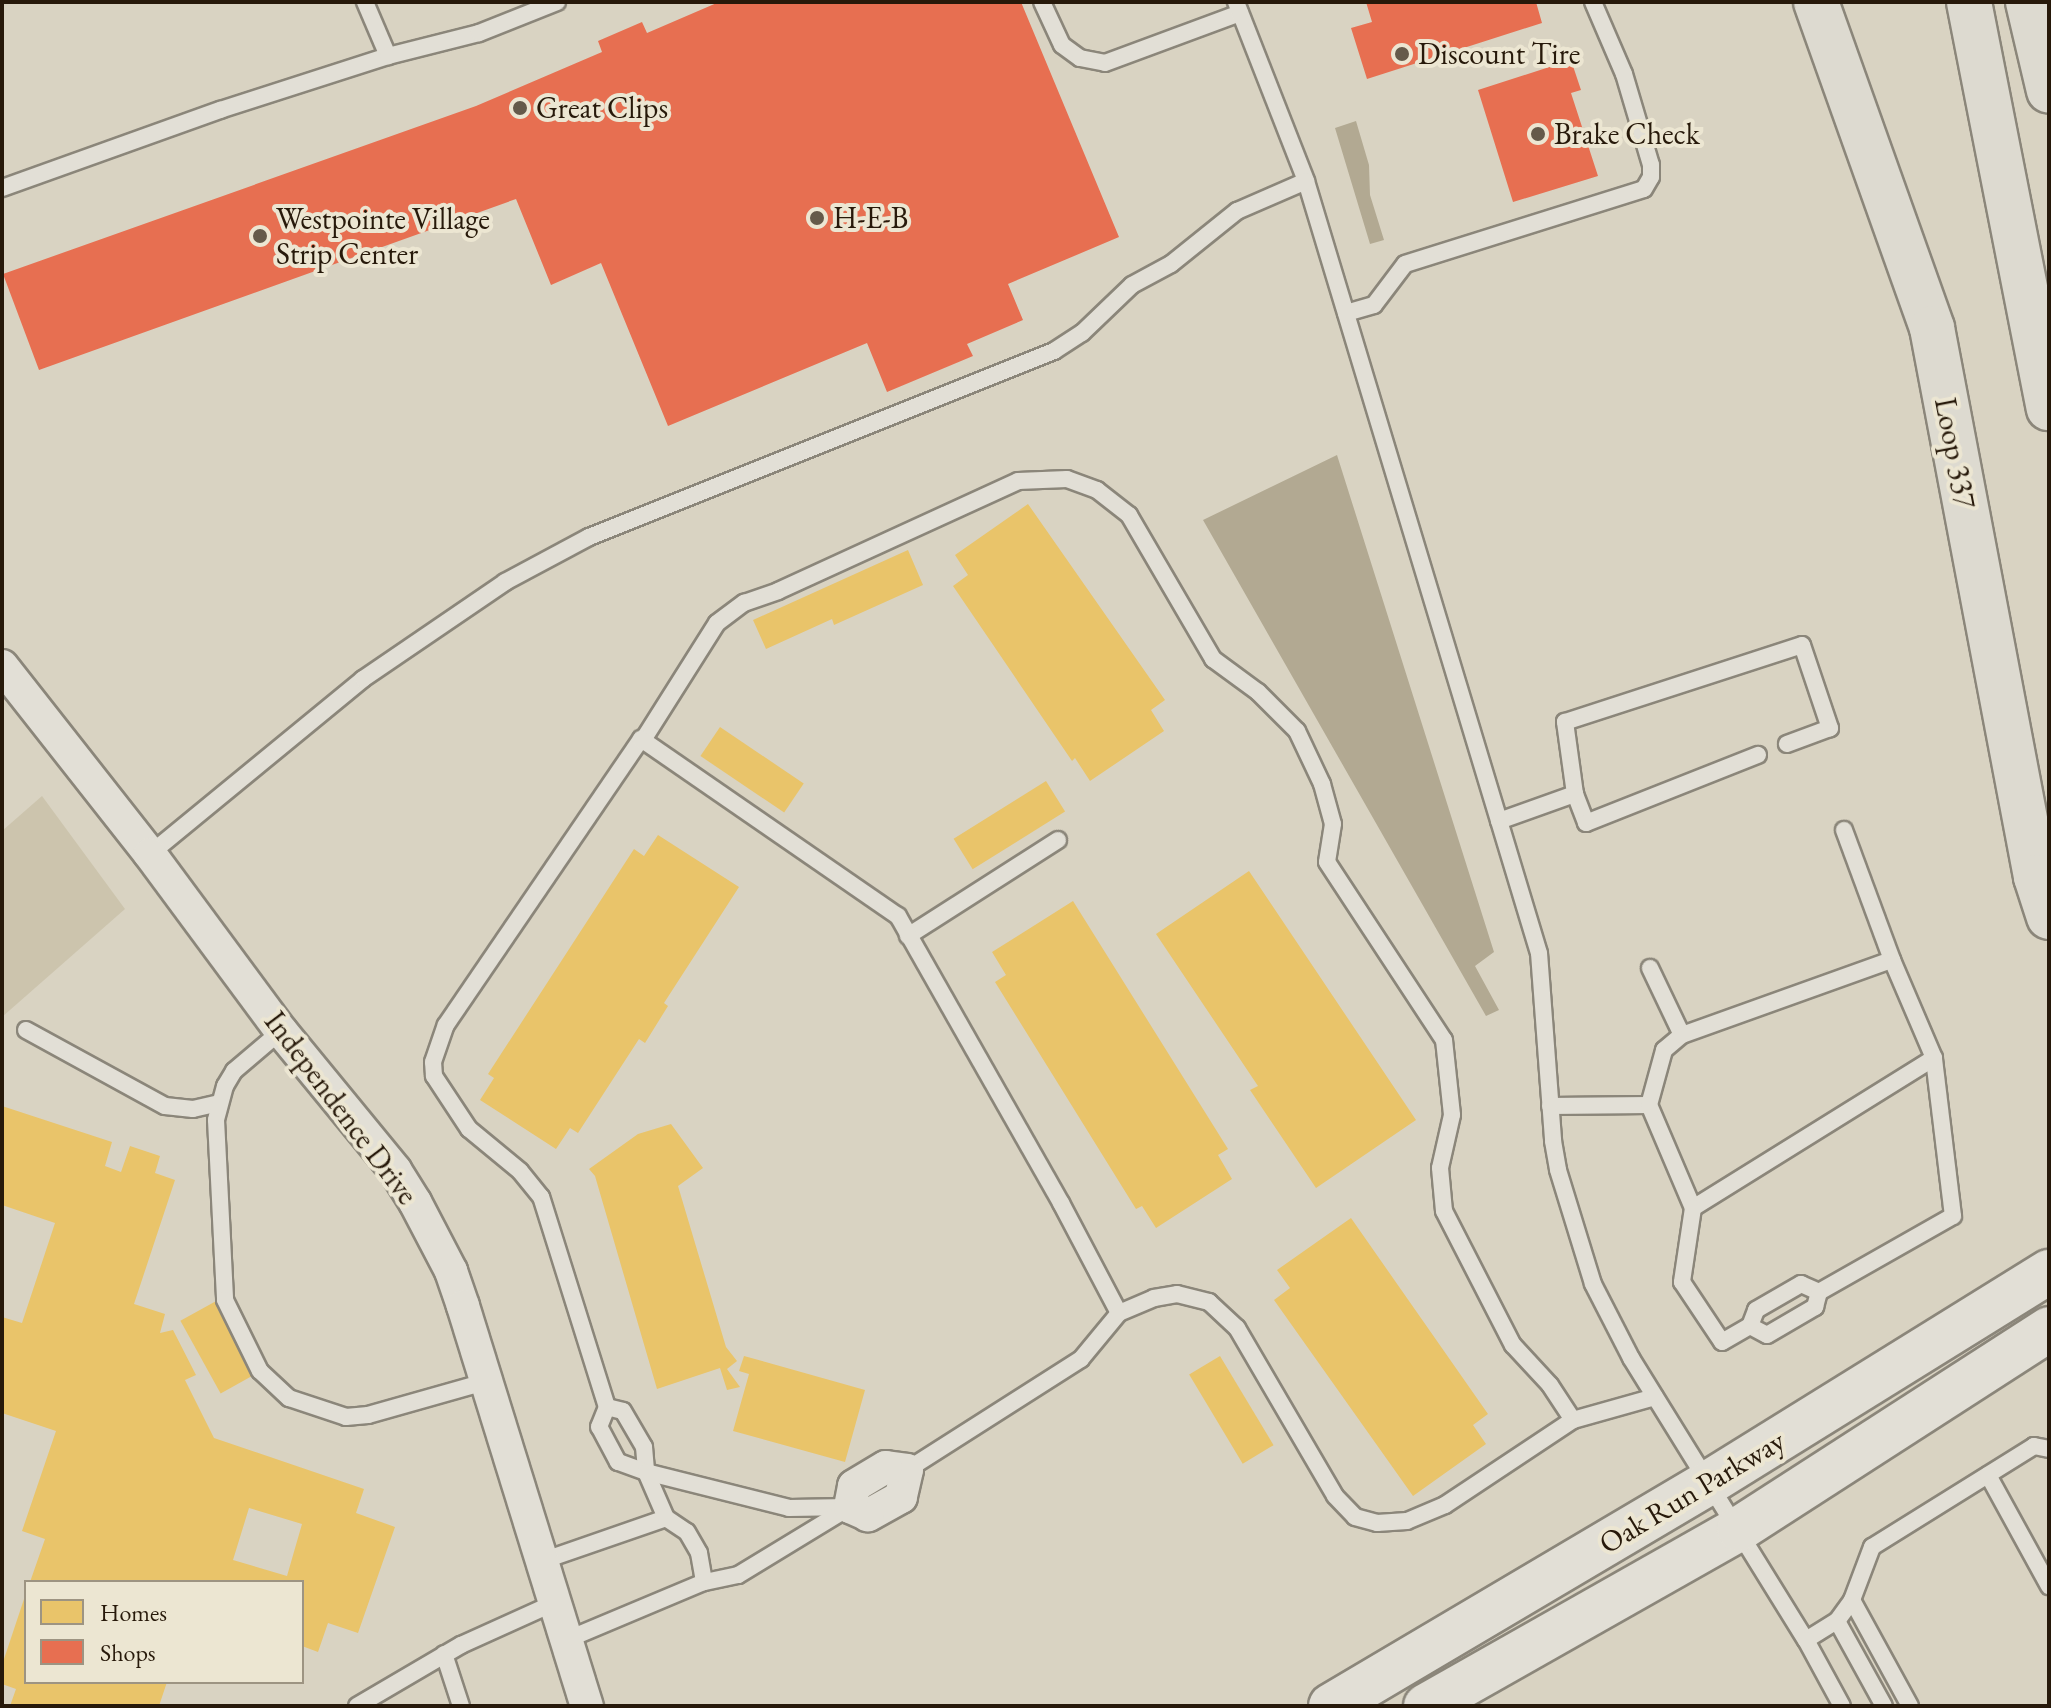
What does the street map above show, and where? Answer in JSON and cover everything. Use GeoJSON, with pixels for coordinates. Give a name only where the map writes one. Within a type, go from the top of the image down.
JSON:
{"type":"FeatureCollection","features":[{"type":"Feature","properties":{"kind":"main road","name":"Loop 337"},"geometry":{"type":"LineString","coordinates":[[1816,2],[1932,328],[2036,877],[2049,917]]}},
{"type":"Feature","properties":{"kind":"main road"},"geometry":{"type":"LineString","coordinates":[[1969,2],[2049,408]]}},
{"type":"Feature","properties":{"kind":"main road"},"geometry":{"type":"LineString","coordinates":[[2028,2],[2049,91]]}},
{"type":"Feature","properties":{"kind":"street","name":"Independence Drive"},"geometry":{"type":"LineString","coordinates":[[2,666],[150,854],[281,1031],[395,1170],[415,1202],[451,1271],[488,1381],[587,1706]]}},
{"type":"Feature","properties":{"kind":"street","name":"Oak Run Parkway"},"geometry":{"type":"LineString","coordinates":[[1331,1706],[1710,1482],[2049,1272]]}},
{"type":"Feature","properties":{"kind":"street","name":"Oak Run Parkway"},"geometry":{"type":"LineString","coordinates":[[1426,1706],[1739,1529],[2049,1329]]}},
{"type":"Feature","properties":{"kind":"street"},"geometry":{"type":"LineString","coordinates":[[850,1507],[854,1486],[886,1467],[907,1470]]}},
{"type":"Feature","properties":{"kind":"lane"},"geometry":{"type":"LineString","coordinates":[[365,2],[388,56]]}},
{"type":"Feature","properties":{"kind":"lane"},"geometry":{"type":"LineString","coordinates":[[2,188],[220,110],[388,56],[479,33],[557,2]]}},
{"type":"Feature","properties":{"kind":"lane"},"geometry":{"type":"LineString","coordinates":[[1042,2],[1055,35],[1080,58],[1105,63],[1138,53],[1238,8],[1306,181],[1539,953],[1550,1106],[1561,1182],[1593,1284],[1611,1323],[1806,1640],[1842,1706]]}},
{"type":"Feature","properties":{"kind":"lane"},"geometry":{"type":"LineString","coordinates":[[1346,313],[1374,305],[1405,264],[1644,189],[1651,177],[1651,165],[1624,74],[1593,2]]}},
{"type":"Feature","properties":{"kind":"lane"},"geometry":{"type":"LineString","coordinates":[[150,854],[363,679],[457,611],[517,575],[589,537],[1054,351],[1082,333],[1132,285],[1171,264],[1237,211],[1306,181]]}},
{"type":"Feature","properties":{"kind":"lane"},"geometry":{"type":"LineString","coordinates":[[850,1507],[789,1508],[618,1462],[599,1427],[607,1407],[541,1197],[520,1171],[469,1129],[434,1076],[433,1062],[446,1025],[643,740],[717,623],[744,603],[778,591],[1018,481],[1067,479],[1097,490],[1129,515],[1213,659],[1258,692],[1297,731],[1322,784],[1333,824],[1327,862],[1444,1040],[1452,1115],[1440,1168],[1444,1211],[1513,1345],[1550,1385],[1573,1420]]}},
{"type":"Feature","properties":{"kind":"lane"},"geometry":{"type":"LineString","coordinates":[[1758,755],[1586,823],[1575,794],[1565,722],[1802,645],[1830,728],[1787,744]]}},
{"type":"Feature","properties":{"kind":"lane"},"geometry":{"type":"LineString","coordinates":[[643,740],[898,916],[1061,1203],[1119,1313]]}},
{"type":"Feature","properties":{"kind":"lane"},"geometry":{"type":"LineString","coordinates":[[1499,821],[1575,794]]}},
{"type":"Feature","properties":{"kind":"lane"},"geometry":{"type":"LineString","coordinates":[[1750,1326],[1767,1335],[1815,1307],[1819,1292],[1953,1216],[1934,1058],[1892,960],[1844,830]]}},
{"type":"Feature","properties":{"kind":"lane"},"geometry":{"type":"LineString","coordinates":[[908,936],[1058,840]]}},
{"type":"Feature","properties":{"kind":"lane"},"geometry":{"type":"LineString","coordinates":[[1819,1292],[1801,1284],[1756,1310],[1750,1326],[1722,1342],[1682,1282],[1693,1208],[1649,1105],[1664,1050],[1682,1035],[1892,960]]}},
{"type":"Feature","properties":{"kind":"lane"},"geometry":{"type":"LineString","coordinates":[[1650,968],[1682,1035]]}},
{"type":"Feature","properties":{"kind":"lane"},"geometry":{"type":"LineString","coordinates":[[26,1030],[165,1106],[193,1109],[219,1103]]}},
{"type":"Feature","properties":{"kind":"lane"},"geometry":{"type":"LineString","coordinates":[[281,1031],[234,1071],[219,1103],[217,1139],[225,1300],[260,1371],[289,1398],[346,1417],[368,1415],[488,1381]]}},
{"type":"Feature","properties":{"kind":"lane"},"geometry":{"type":"LineString","coordinates":[[1693,1208],[1934,1058]]}},
{"type":"Feature","properties":{"kind":"lane"},"geometry":{"type":"LineString","coordinates":[[1550,1106],[1649,1105]]}},
{"type":"Feature","properties":{"kind":"lane"},"geometry":{"type":"LineString","coordinates":[[907,1470],[1081,1359],[1119,1313],[1154,1298],[1177,1294],[1209,1302],[1237,1328],[1335,1496],[1355,1517],[1377,1523],[1407,1521],[1445,1505],[1573,1420],[1655,1397]]}},
{"type":"Feature","properties":{"kind":"lane"},"geometry":{"type":"LineString","coordinates":[[607,1407],[623,1411],[644,1447],[646,1472],[666,1518],[687,1532],[699,1553],[704,1582]]}},
{"type":"Feature","properties":{"kind":"lane"},"geometry":{"type":"LineString","coordinates":[[1806,1640],[1837,1621],[1852,1600],[1872,1547],[2034,1446],[2049,1449]]}},
{"type":"Feature","properties":{"kind":"lane"},"geometry":{"type":"LineString","coordinates":[[1988,1475],[2049,1586]]}},
{"type":"Feature","properties":{"kind":"lane"},"geometry":{"type":"LineString","coordinates":[[566,1640],[704,1582],[738,1575],[850,1507]]}},
{"type":"Feature","properties":{"kind":"lane"},"geometry":{"type":"LineString","coordinates":[[542,1561],[666,1518]]}},
{"type":"Feature","properties":{"kind":"lane"},"geometry":{"type":"LineString","coordinates":[[1852,1600],[1910,1706]]}},
{"type":"Feature","properties":{"kind":"lane"},"geometry":{"type":"LineString","coordinates":[[357,1706],[444,1654],[554,1603]]}},
{"type":"Feature","properties":{"kind":"lane"},"geometry":{"type":"LineString","coordinates":[[1837,1621],[1884,1706]]}},
{"type":"Feature","properties":{"kind":"lane"},"geometry":{"type":"LineString","coordinates":[[444,1654],[461,1706]]}},
{"type":"Feature","properties":{"kind":"shaded area"},"geometry":{"type":"Polygon","coordinates":[[[1356,121],[1369,165],[1370,195],[1384,240],[1370,244],[1335,128],[1356,121]]]}},
{"type":"Feature","properties":{"kind":"shaded area"},"geometry":{"type":"Polygon","coordinates":[[[1337,455],[1494,952],[1475,966],[1499,1010],[1486,1016],[1203,520],[1337,455]]]}},
{"type":"Feature","properties":{"kind":"shaded area"},"geometry":{"type":"Polygon","coordinates":[[[42,796],[125,909],[2,1017],[2,831],[42,796]]]}},
{"type":"Feature","properties":{"kind":"building: Homes"},"geometry":{"type":"Polygon","coordinates":[[[1028,504],[1165,700],[1151,710],[1164,731],[1090,781],[1075,758],[1072,761],[953,586],[968,575],[955,555],[1028,504]]]}},
{"type":"Feature","properties":{"kind":"building: Homes"},"geometry":{"type":"Polygon","coordinates":[[[908,550],[923,585],[834,625],[832,619],[766,649],[753,620],[908,550]]]}},
{"type":"Feature","properties":{"kind":"building: Homes"},"geometry":{"type":"Polygon","coordinates":[[[720,727],[804,783],[784,812],[700,756],[720,727]]]}},
{"type":"Feature","properties":{"kind":"building: Homes"},"geometry":{"type":"Polygon","coordinates":[[[1046,781],[1065,812],[973,869],[954,839],[1046,781]]]}},
{"type":"Feature","properties":{"kind":"building: Homes"},"geometry":{"type":"Polygon","coordinates":[[[658,835],[739,887],[664,1003],[668,1006],[645,1043],[639,1039],[578,1133],[570,1128],[556,1149],[480,1100],[494,1078],[488,1074],[634,849],[644,856],[658,835]]]}},
{"type":"Feature","properties":{"kind":"building: Homes"},"geometry":{"type":"Polygon","coordinates":[[[1249,871],[1416,1120],[1316,1188],[1250,1090],[1258,1086],[1156,934],[1249,871]]]}},
{"type":"Feature","properties":{"kind":"building: Homes"},"geometry":{"type":"Polygon","coordinates":[[[1073,901],[1228,1149],[1218,1155],[1232,1179],[1156,1228],[1142,1206],[1136,1209],[995,982],[1006,975],[992,952],[1073,901]]]}},
{"type":"Feature","properties":{"kind":"building: Homes"},"geometry":{"type":"Polygon","coordinates":[[[2,1106],[112,1142],[105,1166],[121,1172],[130,1146],[160,1156],[155,1173],[175,1180],[134,1304],[165,1314],[160,1333],[173,1330],[196,1375],[185,1380],[214,1438],[364,1489],[356,1513],[395,1527],[358,1633],[328,1623],[318,1652],[304,1647],[304,1580],[31,1580],[45,1539],[22,1531],[56,1431],[2,1413],[2,1317],[22,1323],[55,1223],[2,1205],[2,1106]],[[249,1508],[233,1560],[287,1576],[302,1524],[249,1508]]]}},
{"type":"Feature","properties":{"kind":"building: Homes"},"geometry":{"type":"Polygon","coordinates":[[[671,1124],[703,1168],[678,1186],[726,1347],[737,1361],[727,1369],[740,1387],[727,1390],[720,1368],[657,1389],[595,1176],[589,1169],[638,1134],[671,1124]]]}},
{"type":"Feature","properties":{"kind":"building: Homes"},"geometry":{"type":"Polygon","coordinates":[[[1351,1218],[1488,1414],[1473,1425],[1486,1444],[1413,1496],[1274,1300],[1290,1288],[1277,1270],[1351,1218]]]}},
{"type":"Feature","properties":{"kind":"building: Homes"},"geometry":{"type":"Polygon","coordinates":[[[218,1300],[258,1373],[221,1393],[180,1321],[218,1300]]]}},
{"type":"Feature","properties":{"kind":"building: Homes"},"geometry":{"type":"Polygon","coordinates":[[[744,1356],[865,1390],[845,1462],[733,1431],[749,1374],[739,1371],[744,1356]]]}},
{"type":"Feature","properties":{"kind":"building: Homes"},"geometry":{"type":"Polygon","coordinates":[[[1220,1356],[1274,1445],[1243,1464],[1189,1375],[1220,1356]]]}},
{"type":"Feature","properties":{"kind":"building: Homes"},"geometry":{"type":"Polygon","coordinates":[[[24,1599],[24,1684],[166,1684],[159,1706],[10,1706],[16,1689],[2,1684],[2,1665],[24,1599]]]}},
{"type":"Feature","properties":{"kind":"building: Shops","name":"H-E-B"},"geometry":{"type":"Polygon","coordinates":[[[719,2],[1021,2],[1119,237],[1008,284],[1023,320],[967,344],[973,356],[887,392],[867,343],[668,426],[601,263],[551,285],[516,199],[39,370],[3,274],[476,106],[602,52],[598,41],[642,22],[647,33],[719,2]]]}},
{"type":"Feature","properties":{"kind":"building: Shops","name":"Discount Tire"},"geometry":{"type":"Polygon","coordinates":[[[1366,2],[1536,2],[1542,23],[1367,79],[1351,28],[1372,22],[1366,2]]]}},
{"type":"Feature","properties":{"kind":"building: Shops","name":"Brake Check"},"geometry":{"type":"Polygon","coordinates":[[[1571,60],[1581,90],[1571,93],[1598,176],[1513,202],[1478,90],[1571,60]]]}},
{"type":"Feature","properties":{"kind":"place","name":"Discount Tire"},"geometry":{"type":"Point","coordinates":[1402,54]}},
{"type":"Feature","properties":{"kind":"place","name":"Great Clips"},"geometry":{"type":"Point","coordinates":[520,108]}},
{"type":"Feature","properties":{"kind":"place","name":"Brake Check"},"geometry":{"type":"Point","coordinates":[1538,134]}},
{"type":"Feature","properties":{"kind":"place","name":"H-E-B"},"geometry":{"type":"Point","coordinates":[817,218]}},
{"type":"Feature","properties":{"kind":"place","name":"Westpointe Village Strip Center"},"geometry":{"type":"Point","coordinates":[260,236]}}]}
